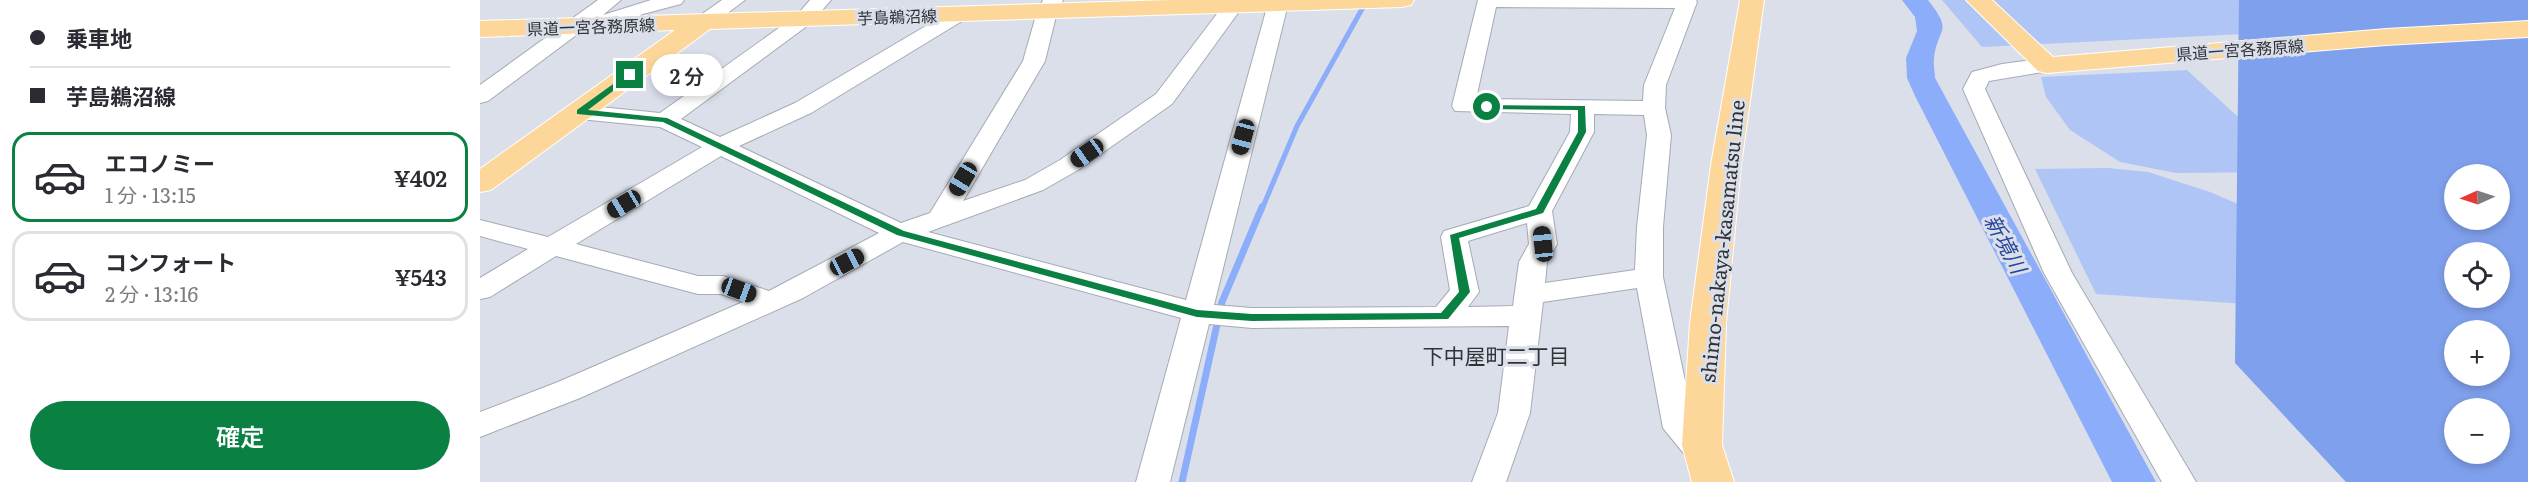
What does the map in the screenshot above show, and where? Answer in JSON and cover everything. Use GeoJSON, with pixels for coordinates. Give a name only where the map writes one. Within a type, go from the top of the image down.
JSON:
{"type":"FeatureCollection","features":[{"type":"Feature","properties":{"kind":"main road","name":"芋島鵜沼線"},"geometry":{"type":"LineString","coordinates":[[702,23],[960,15],[1050,6],[1233,6],[1278,2],[1402,0]]}},
{"type":"Feature","properties":{"kind":"main road","name":"shimo-nakaya-kasamatsu line"},"geometry":{"type":"LineString","coordinates":[[1709,469],[1702,445],[1708,323],[1726,165],[1752,0]]}},
{"type":"Feature","properties":{"kind":"main road"},"geometry":{"type":"LineString","coordinates":[[1978,0],[2048,65]]}},
{"type":"Feature","properties":{"kind":"main road","name":"県道一宮各務原線"},"geometry":{"type":"LineString","coordinates":[[480,29],[702,23]]}},
{"type":"Feature","properties":{"kind":"main road"},"geometry":{"type":"LineString","coordinates":[[480,183],[702,23]]}},
{"type":"Feature","properties":{"kind":"main road","name":"県道一宮各務原線"},"geometry":{"type":"LineString","coordinates":[[2048,65],[2386,37],[2528,29]]}},
{"type":"Feature","properties":{"kind":"street"},"geometry":{"type":"LineString","coordinates":[[480,96],[587,25],[611,0]]}},
{"type":"Feature","properties":{"kind":"street"},"geometry":{"type":"LineString","coordinates":[[587,25],[674,0]]}},
{"type":"Feature","properties":{"kind":"street"},"geometry":{"type":"LineString","coordinates":[[702,23],[735,0]]}},
{"type":"Feature","properties":{"kind":"street"},"geometry":{"type":"LineString","coordinates":[[664,120],[804,19],[821,0]]}},
{"type":"Feature","properties":{"kind":"street"},"geometry":{"type":"LineString","coordinates":[[1654,108],[1463,106],[1487,1],[1687,2],[1655,85],[1654,108],[1659,135],[1650,226],[1649,277],[1679,428],[1709,469]]}},
{"type":"Feature","properties":{"kind":"street"},"geometry":{"type":"LineString","coordinates":[[1153,482],[1212,315],[1278,2]]}},
{"type":"Feature","properties":{"kind":"street"},"geometry":{"type":"LineString","coordinates":[[940,219],[1034,60],[1050,6]]}},
{"type":"Feature","properties":{"kind":"street"},"geometry":{"type":"LineString","coordinates":[[480,425],[569,390],[794,291],[900,233],[1034,185],[1069,165],[1164,99],[1233,6]]}},
{"type":"Feature","properties":{"kind":"street"},"geometry":{"type":"LineString","coordinates":[[480,290],[719,147],[766,123],[803,108],[960,15]]}},
{"type":"Feature","properties":{"kind":"street"},"geometry":{"type":"LineString","coordinates":[[2048,65],[2002,71],[1980,77],[1974,89],[2058,273],[2179,482]]}},
{"type":"Feature","properties":{"kind":"street"},"geometry":{"type":"LineString","coordinates":[[1489,482],[1514,413],[1533,262],[1543,244],[1539,211],[1582,132],[1582,108]]}},
{"type":"Feature","properties":{"kind":"street"},"geometry":{"type":"LineString","coordinates":[[580,112],[664,120],[900,233],[1212,315],[1444,316],[1528,305],[1649,277]]}},
{"type":"Feature","properties":{"kind":"street"},"geometry":{"type":"LineString","coordinates":[[1444,316],[1465,292],[1454,237],[1539,211]]}},
{"type":"Feature","properties":{"kind":"street"},"geometry":{"type":"LineString","coordinates":[[480,228],[698,285],[723,285],[770,301]]}},
{"type":"Feature","properties":{"kind":"shaded area"},"geometry":{"type":"Polygon","coordinates":[[[1942,0],[2528,0],[2528,20],[1982,47],[1942,0]]]}},
{"type":"Feature","properties":{"kind":"shaded area"},"geometry":{"type":"Polygon","coordinates":[[[2239,0],[2528,0],[2528,482],[2346,482],[2235,363],[2239,0]]]}},
{"type":"Feature","properties":{"kind":"shaded area"},"geometry":{"type":"Polygon","coordinates":[[[2187,70],[2288,163],[2276,172],[2176,173],[2120,162],[2070,130],[2046,97],[2041,77],[2187,70]]]}},
{"type":"Feature","properties":{"kind":"shaded area"},"geometry":{"type":"Polygon","coordinates":[[[2108,168],[2148,172],[2210,192],[2252,210],[2339,310],[2096,294],[2035,169],[2108,168]]]}},
{"type":"Feature","properties":{"kind":"waterway"},"geometry":{"type":"LineString","coordinates":[[1262,209],[1297,126],[1367,0]]}},
{"type":"Feature","properties":{"kind":"waterway","name":"新境川"},"geometry":{"type":"LineString","coordinates":[[1915,0],[1928,17],[1930,31],[1920,58],[1921,78],[1929,96],[2134,482]]}},
{"type":"Feature","properties":{"kind":"waterway"},"geometry":{"type":"LineString","coordinates":[[1182,482],[1222,302],[1262,207]]}},
{"type":"Feature","properties":{"kind":"district","name":"下中屋町二丁目"},"geometry":{"type":"Point","coordinates":[1496,354]}},
{"type":"Feature","properties":{"kind":"route"},"geometry":{"type":"LineString","coordinates":[[630,75],[580,112],[664,120],[900,233],[1197,313],[1252,318],[1444,316],[1465,292],[1454,237],[1539,211],[1582,132],[1582,108],[1487,107]]}}]}
